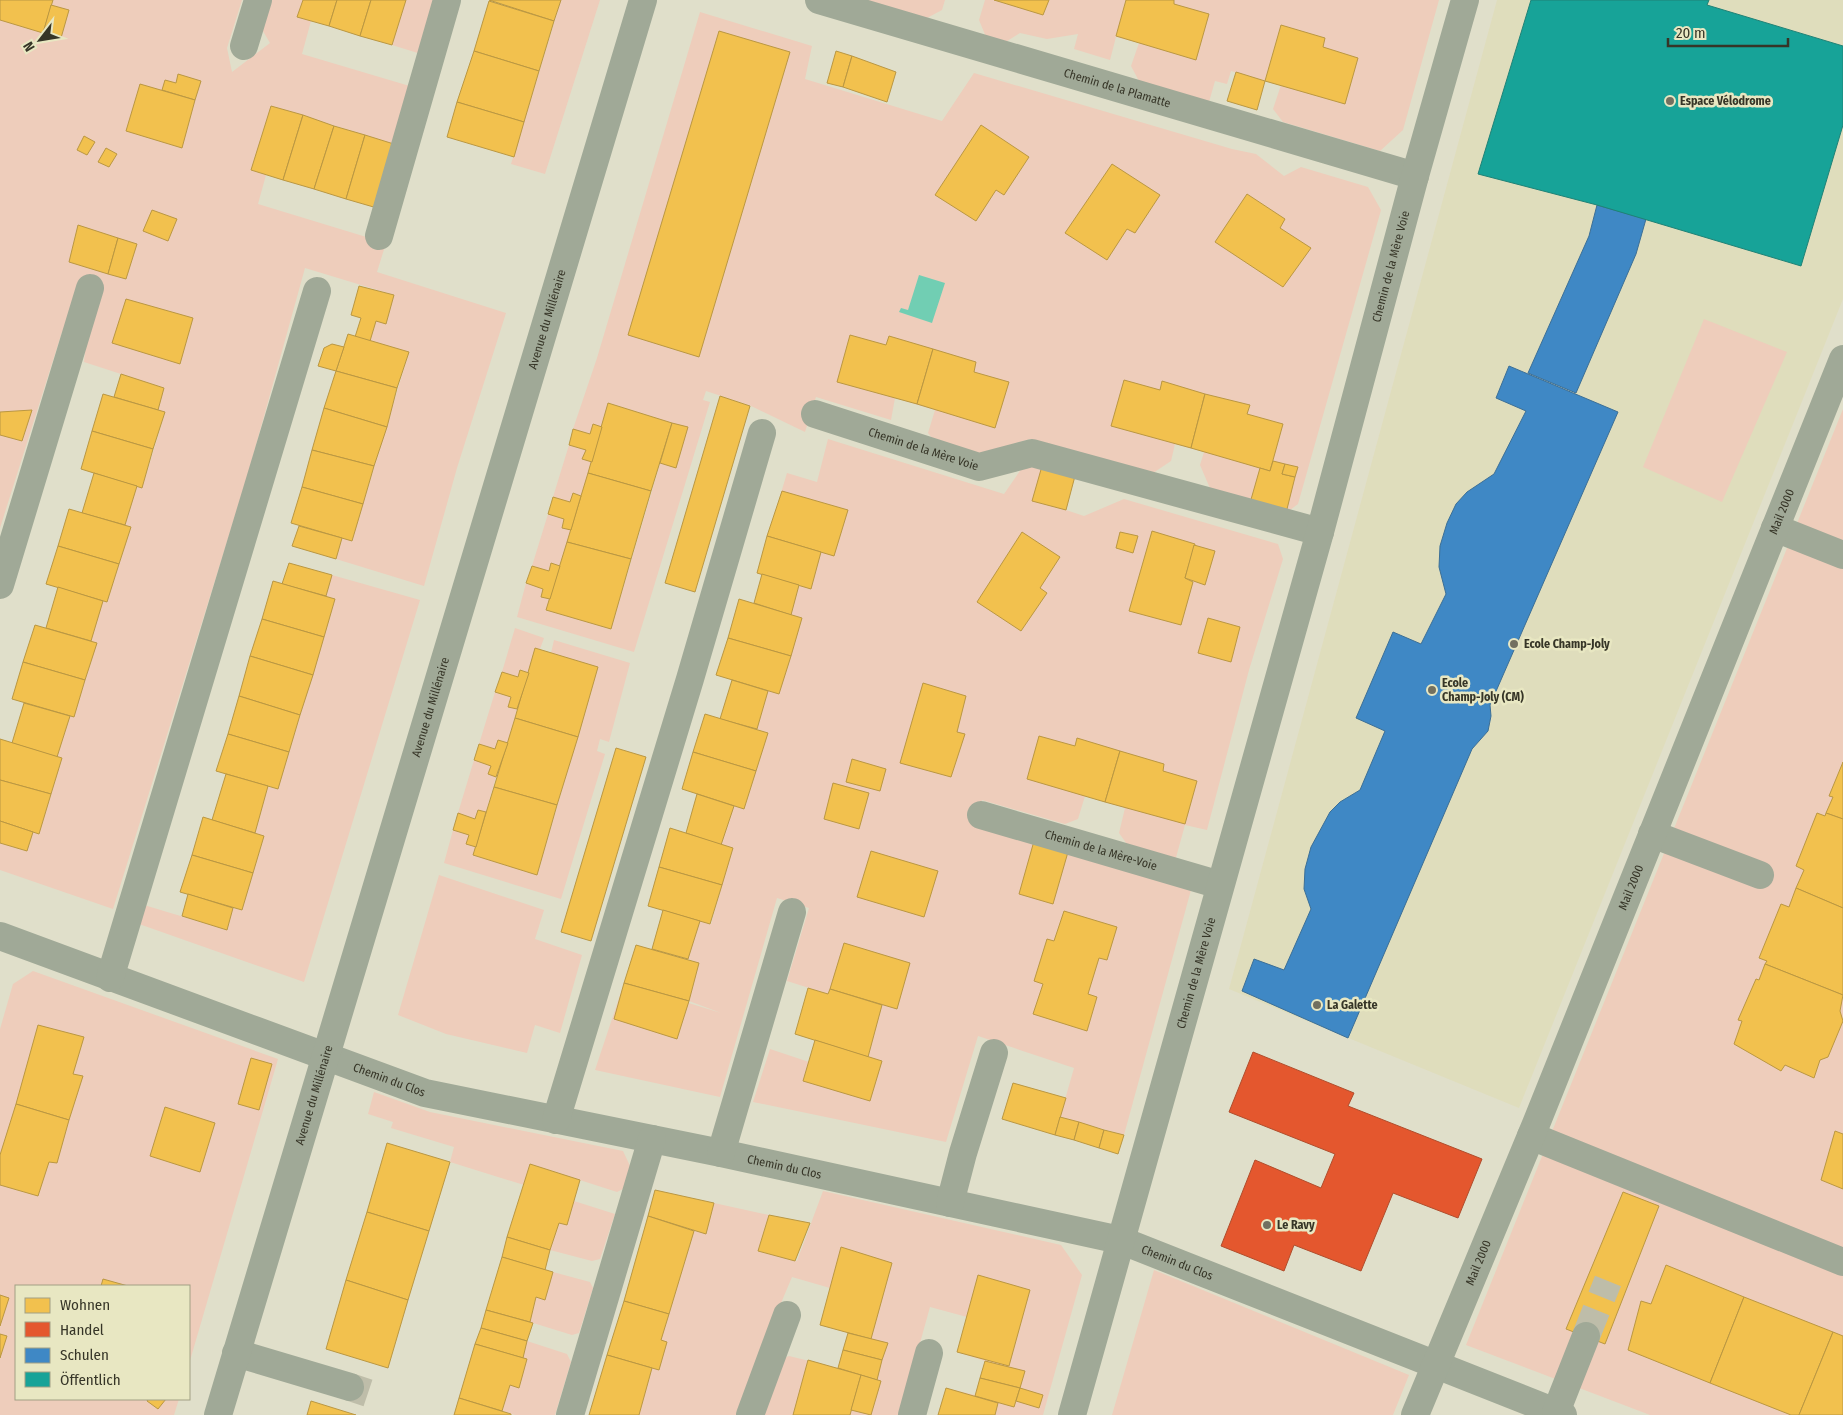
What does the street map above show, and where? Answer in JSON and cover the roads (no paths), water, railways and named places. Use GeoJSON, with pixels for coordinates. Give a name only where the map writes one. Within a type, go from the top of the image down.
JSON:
{"type":"FeatureCollection","features":[{"type":"Feature","properties":{"kind":"street"},"geometry":{"type":"LineString","coordinates":[[244,46],[258,0]]}},
{"type":"Feature","properties":{"kind":"street"},"geometry":{"type":"LineString","coordinates":[[380,236],[447,0]]}},
{"type":"Feature","properties":{"kind":"street","name":"Avenue du Millénaire"},"geometry":{"type":"LineString","coordinates":[[218,1415],[643,0]]}},
{"type":"Feature","properties":{"kind":"street","name":"Chemin de la Plamatte"},"geometry":{"type":"LineString","coordinates":[[819,0],[1415,176]]}},
{"type":"Feature","properties":{"kind":"street","name":"Chemin de la Mère Voie"},"geometry":{"type":"LineString","coordinates":[[1072,1415],[1320,532],[1415,176],[1465,0]]}},
{"type":"Feature","properties":{"kind":"street"},"geometry":{"type":"LineString","coordinates":[[0,585],[90,288]]}},
{"type":"Feature","properties":{"kind":"street"},"geometry":{"type":"LineString","coordinates":[[110,978],[317,291]]}},
{"type":"Feature","properties":{"kind":"street","name":"Mail 2000"},"geometry":{"type":"LineString","coordinates":[[1415,1415],[1531,1136],[1843,359]]}},
{"type":"Feature","properties":{"kind":"street","name":"Chemin de la Mère Voie"},"geometry":{"type":"LineString","coordinates":[[815,414],[979,467],[1032,452],[1320,532]]}},
{"type":"Feature","properties":{"kind":"street"},"geometry":{"type":"LineString","coordinates":[[556,1120],[690,679],[762,434]]}},
{"type":"Feature","properties":{"kind":"street"},"geometry":{"type":"LineString","coordinates":[[1775,528],[1843,555]]}},
{"type":"Feature","properties":{"kind":"street","name":"Chemin de la Mère-Voie"},"geometry":{"type":"LineString","coordinates":[[982,815],[1220,885]]}},
{"type":"Feature","properties":{"kind":"street"},"geometry":{"type":"LineString","coordinates":[[1652,834],[1760,875]]}},
{"type":"Feature","properties":{"kind":"street"},"geometry":{"type":"LineString","coordinates":[[721,1153],[792,912]]}},
{"type":"Feature","properties":{"kind":"street","name":"Chemin du Clos"},"geometry":{"type":"LineString","coordinates":[[2,945],[110,978],[326,1058],[425,1092],[721,1153],[1120,1240],[1436,1363],[1560,1414]]}},
{"type":"Feature","properties":{"kind":"street"},"geometry":{"type":"LineString","coordinates":[[950,1203],[963,1153],[994,1053]]}},
{"type":"Feature","properties":{"kind":"street"},"geometry":{"type":"LineString","coordinates":[[1531,1136],[1843,1262]]}},
{"type":"Feature","properties":{"kind":"street"},"geometry":{"type":"LineString","coordinates":[[570,1415],[652,1139]]}},
{"type":"Feature","properties":{"kind":"street"},"geometry":{"type":"LineString","coordinates":[[750,1415],[787,1315]]}},
{"type":"Feature","properties":{"kind":"street"},"geometry":{"type":"LineString","coordinates":[[1560,1414],[1586,1336]]}},
{"type":"Feature","properties":{"kind":"street"},"geometry":{"type":"LineString","coordinates":[[236,1353],[350,1386]]}},
{"type":"Feature","properties":{"kind":"street"},"geometry":{"type":"LineString","coordinates":[[912,1415],[929,1353]]}},
{"type":"Feature","properties":{"kind":"water"},"geometry":{"type":"Polygon","coordinates":[[[919,275],[945,283],[932,323],[899,312],[901,308],[908,310],[919,275]]]}},
{"type":"Feature","properties":{"kind":"tunnel"},"geometry":{"type":"LineString","coordinates":[[1586,1336],[1608,1281]]}},
{"type":"Feature","properties":{"kind":"tunnel"},"geometry":{"type":"LineString","coordinates":[[350,1387],[368,1393]]}},
{"type":"Feature","properties":{"kind":"place","name":"Espace Vélodrome"},"geometry":{"type":"Point","coordinates":[1670,101]}},
{"type":"Feature","properties":{"kind":"place","name":"Ecole Champ-Joly"},"geometry":{"type":"Point","coordinates":[1514,644]}},
{"type":"Feature","properties":{"kind":"place","name":"Ecole Champ-Joly (CM)"},"geometry":{"type":"Point","coordinates":[1432,690]}},
{"type":"Feature","properties":{"kind":"place","name":"La Galette"},"geometry":{"type":"Point","coordinates":[1317,1005]}},
{"type":"Feature","properties":{"kind":"place","name":"Le Ravy"},"geometry":{"type":"Point","coordinates":[1267,1225]}}]}
